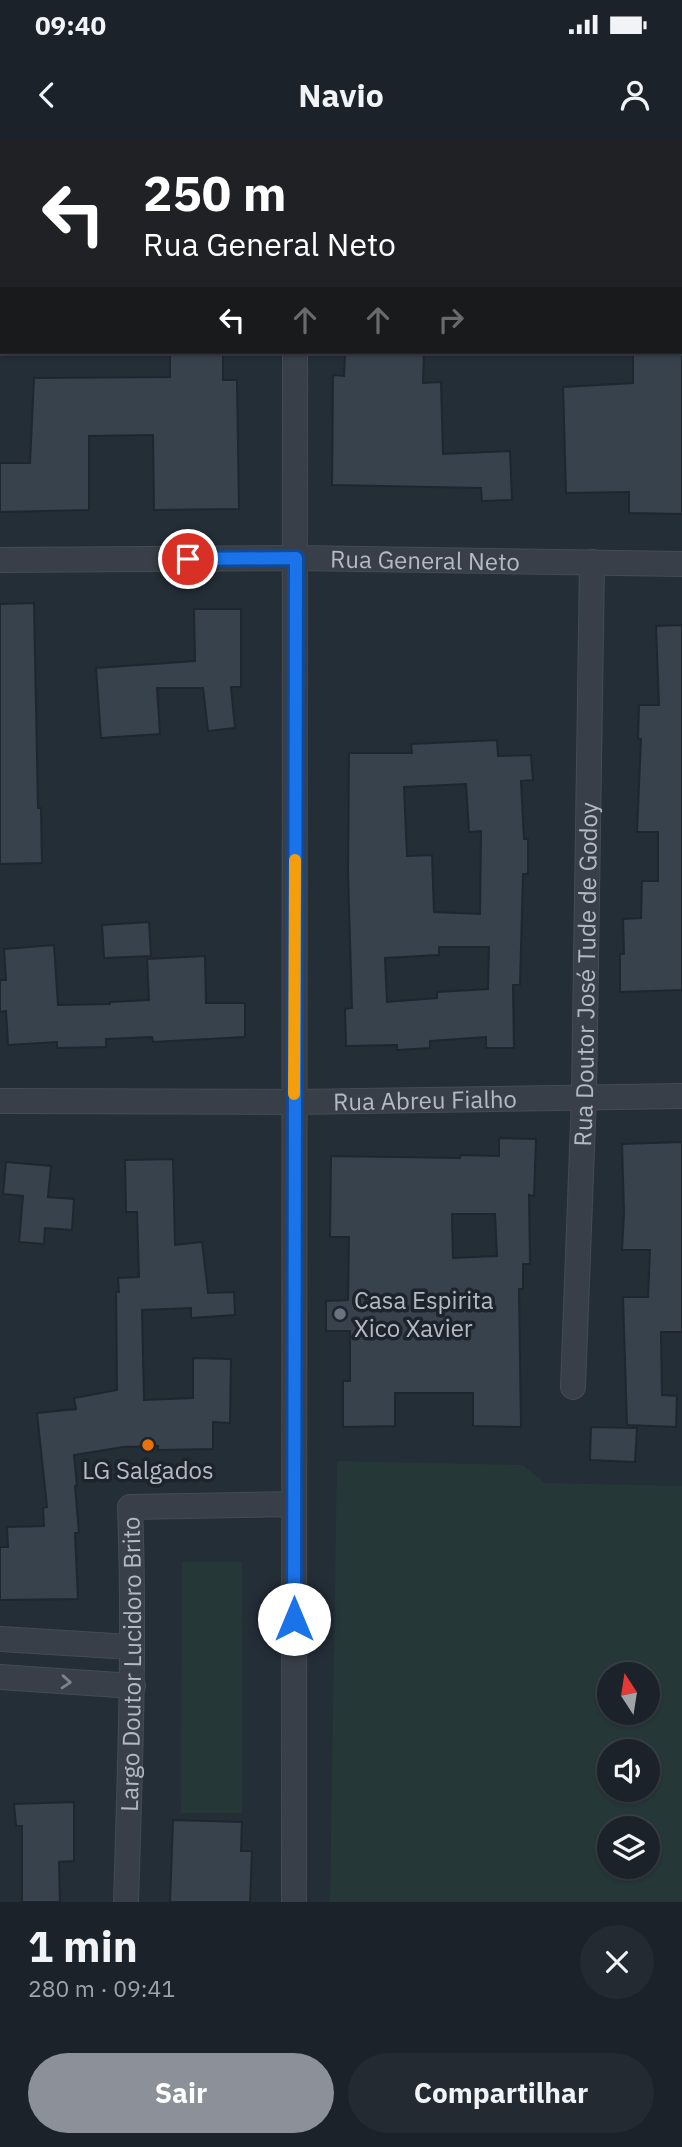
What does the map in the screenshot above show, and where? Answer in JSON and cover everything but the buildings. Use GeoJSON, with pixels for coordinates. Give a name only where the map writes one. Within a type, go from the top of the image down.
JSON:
{"type":"FeatureCollection","features":[{"type":"Feature","properties":{"kind":"street"},"geometry":{"type":"LineString","coordinates":[[294,1902],[295,354]]}},
{"type":"Feature","properties":{"kind":"street","name":"Rua General Neto"},"geometry":{"type":"LineString","coordinates":[[0,560],[296,558],[682,564]]}},
{"type":"Feature","properties":{"kind":"street","name":"Rua Doutor José Tude de Godoy"},"geometry":{"type":"LineString","coordinates":[[573,1387],[584,1096],[592,562]]}},
{"type":"Feature","properties":{"kind":"street","name":"Rua Abreu Fialho"},"geometry":{"type":"LineString","coordinates":[[0,1101],[294,1102],[682,1096]]}},
{"type":"Feature","properties":{"kind":"street","name":"Largo Doutor Lucidoro Brito"},"geometry":{"type":"LineString","coordinates":[[127,1902],[133,1686],[130,1507],[294,1504]]}},
{"type":"Feature","properties":{"kind":"street"},"geometry":{"type":"LineString","coordinates":[[0,1639],[131,1647]]}},
{"type":"Feature","properties":{"kind":"street"},"geometry":{"type":"LineString","coordinates":[[0,1677],[133,1686]]}},
{"type":"Feature","properties":{"kind":"shaded area"},"geometry":{"type":"Polygon","coordinates":[[[337,1461],[523,1465],[545,1483],[682,1486],[682,1902],[330,1902],[337,1461]]]}},
{"type":"Feature","properties":{"kind":"shaded area"},"geometry":{"type":"Polygon","coordinates":[[[182,1562],[242,1562],[242,1813],[181,1813],[182,1562]]]}},
{"type":"Feature","properties":{"kind":"slow traffic"},"geometry":{"type":"LineString","coordinates":[[294,1094],[295,860]]}},
{"type":"Feature","properties":{"kind":"place","name":"Casa Espirita Xico Xavier"},"geometry":{"type":"Point","coordinates":[340,1314]}},
{"type":"Feature","properties":{"kind":"place","name":"LG Salgados"},"geometry":{"type":"Point","coordinates":[148,1445]}},
{"type":"Feature","properties":{"kind":"route"},"geometry":{"type":"LineString","coordinates":[[188,559],[296,558],[294,1619]]}}]}
